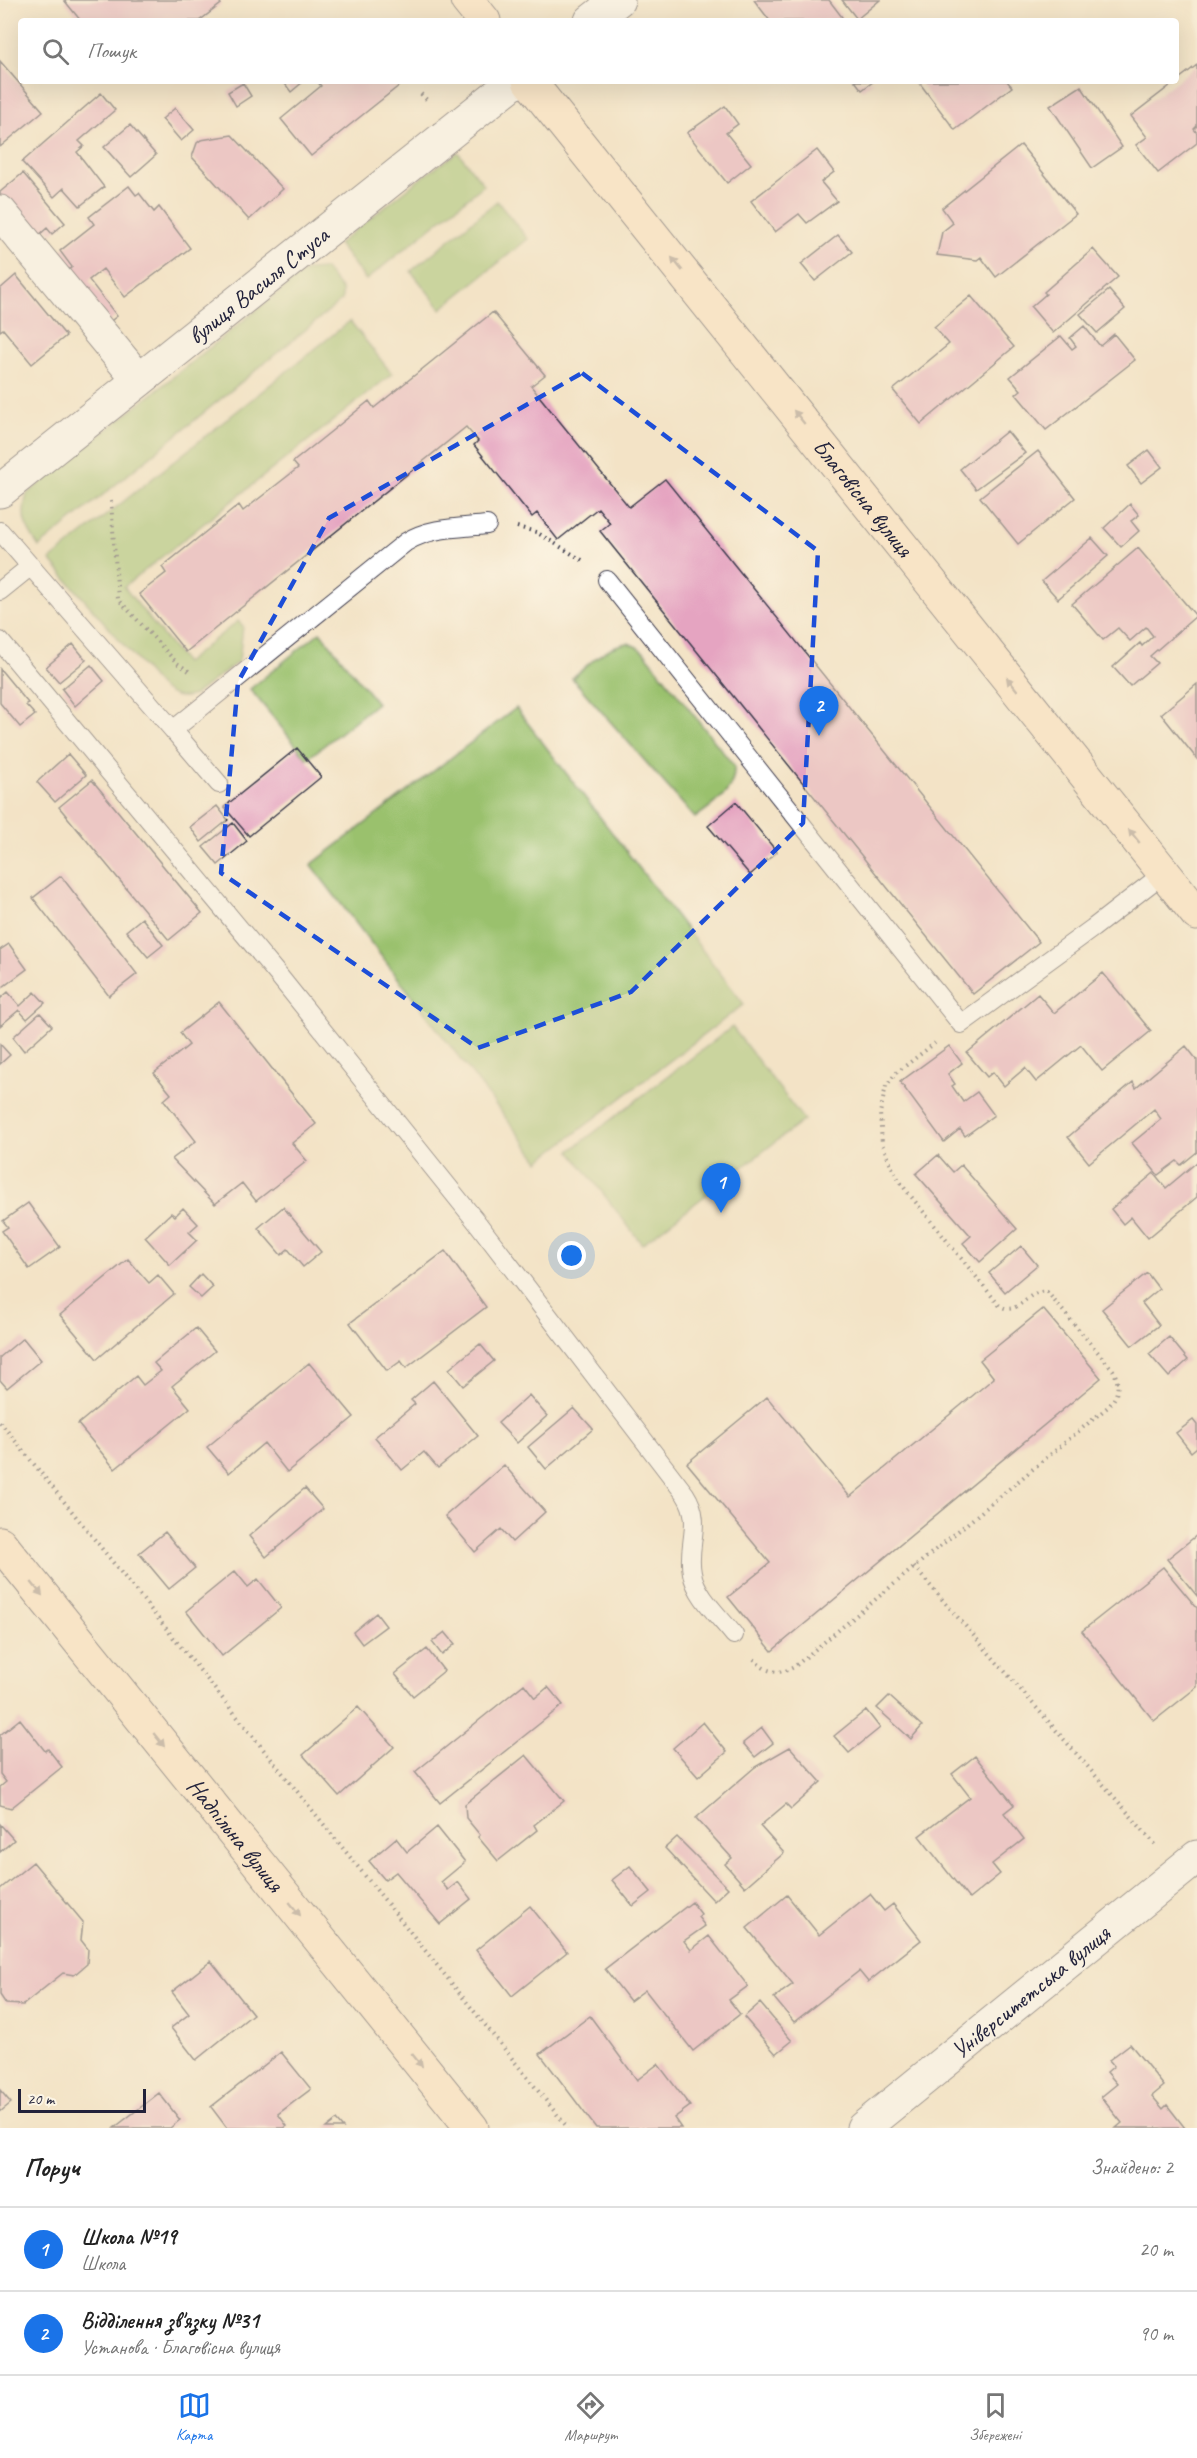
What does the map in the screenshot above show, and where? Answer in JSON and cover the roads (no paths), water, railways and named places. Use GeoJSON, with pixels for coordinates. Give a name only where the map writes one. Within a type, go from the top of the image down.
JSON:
{"type":"FeatureCollection","features":[{"type":"Feature","properties":{"kind":"main road"},"geometry":{"type":"LineString","coordinates":[[467,0],[482,18]]}},
{"type":"Feature","properties":{"kind":"main road","name":"Благовісна вулиця"},"geometry":{"type":"LineString","coordinates":[[531,84],[1197,914]]}},
{"type":"Feature","properties":{"kind":"main road","name":"Надпільна вулиця"},"geometry":{"type":"LineString","coordinates":[[0,1543],[472,2128]]}},
{"type":"Feature","properties":{"kind":"street"},"geometry":{"type":"LineString","coordinates":[[595,18],[618,0]]}},
{"type":"Feature","properties":{"kind":"street","name":"вулиця Василя Стуса"},"geometry":{"type":"LineString","coordinates":[[0,491],[511,84]]}},
{"type":"Feature","properties":{"kind":"street"},"geometry":{"type":"LineString","coordinates":[[0,212],[139,380]]}},
{"type":"Feature","properties":{"kind":"street","name":"Університетська вулиця"},"geometry":{"type":"LineString","coordinates":[[863,2128],[1188,1864]]}},
{"type":"Feature","properties":{"kind":"lane"},"geometry":{"type":"LineString","coordinates":[[172,730],[412,538],[432,531],[487,525]]}},
{"type":"Feature","properties":{"kind":"lane"},"geometry":{"type":"LineString","coordinates":[[0,531],[219,784]]}},
{"type":"Feature","properties":{"kind":"lane"},"geometry":{"type":"LineString","coordinates":[[0,591],[31,566]]}},
{"type":"Feature","properties":{"kind":"lane"},"geometry":{"type":"LineString","coordinates":[[607,580],[961,1024],[1164,873]]}},
{"type":"Feature","properties":{"kind":"lane"},"geometry":{"type":"LineString","coordinates":[[0,641],[272,967],[480,1225],[686,1494],[695,1518],[691,1558],[692,1576],[700,1592],[734,1635]]}},
{"type":"Feature","properties":{"kind":"place","name":"Відділення зв'язку №31"},"geometry":{"type":"Point","coordinates":[819,736]}},
{"type":"Feature","properties":{"kind":"place","name":"Школа №19"},"geometry":{"type":"Point","coordinates":[721,1213]}}]}
